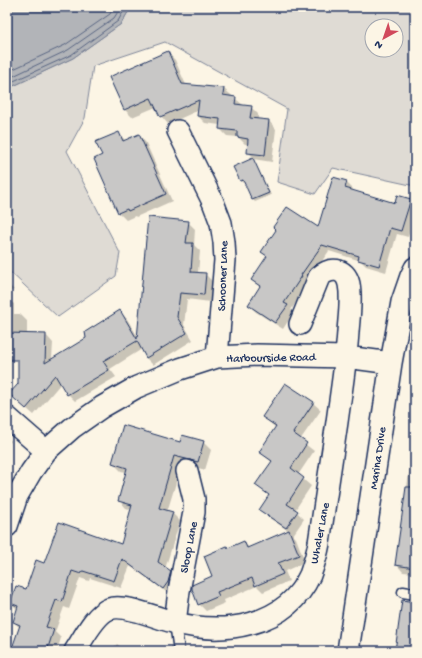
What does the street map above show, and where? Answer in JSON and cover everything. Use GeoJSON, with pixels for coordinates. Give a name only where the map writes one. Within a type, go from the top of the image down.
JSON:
{"type":"FeatureCollection","features":[{"type":"Feature","properties":{"kind":"street","name":"Schooner Lane"},"geometry":{"type":"LineString","coordinates":[[178,131],[213,202],[222,230],[225,260],[217,357]]}},
{"type":"Feature","properties":{"kind":"street","name":"Marina Drive"},"geometry":{"type":"LineString","coordinates":[[348,651],[391,363],[402,302],[415,268]]}},
{"type":"Feature","properties":{"kind":"street","name":"Whaler Lane"},"geometry":{"type":"LineString","coordinates":[[75,651],[100,614],[107,609],[116,607],[126,608],[175,623],[200,627],[227,628],[259,622],[283,608],[294,599],[310,575],[319,542],[346,356],[350,296],[349,283],[340,271],[335,269],[329,270],[319,277],[300,324]]}},
{"type":"Feature","properties":{"kind":"street","name":"Harbourside Road"},"geometry":{"type":"LineString","coordinates":[[7,526],[17,496],[31,472],[46,451],[72,428],[102,407],[137,387],[180,369],[217,357],[257,355],[346,356],[391,363]]}},
{"type":"Feature","properties":{"kind":"street"},"geometry":{"type":"LineString","coordinates":[[7,417],[46,451]]}},
{"type":"Feature","properties":{"kind":"street","name":"Sloop Lane"},"geometry":{"type":"LineString","coordinates":[[175,623],[179,591],[194,512],[194,500],[187,471]]}},
{"type":"Feature","properties":{"kind":"lane"},"geometry":{"type":"LineString","coordinates":[[403,592],[415,594]]}},
{"type":"Feature","properties":{"kind":"lane"},"geometry":{"type":"LineString","coordinates":[[175,623],[179,651]]}},
{"type":"Feature","properties":{"kind":"shaded area"},"geometry":{"type":"Polygon","coordinates":[[[131,7],[415,7],[415,186],[333,168],[315,194],[277,182],[287,109],[165,42],[93,66],[85,118],[67,151],[120,253],[116,276],[58,317],[7,269],[7,89],[73,58],[121,24],[131,7]]]}},
{"type":"Feature","properties":{"kind":"water"},"geometry":{"type":"Polygon","coordinates":[[[7,7],[131,7],[121,24],[73,58],[7,89],[7,7]]]}},
{"type":"Feature","properties":{"kind":"building"},"geometry":{"type":"Polygon","coordinates":[[[168,51],[182,84],[224,88],[223,95],[236,97],[235,104],[252,106],[250,118],[269,120],[265,155],[247,153],[248,139],[237,137],[237,131],[219,129],[220,119],[197,116],[199,100],[160,117],[151,98],[124,110],[109,77],[168,51]]]}},
{"type":"Feature","properties":{"kind":"building"},"geometry":{"type":"Polygon","coordinates":[[[119,132],[123,141],[139,134],[166,194],[128,211],[127,209],[118,213],[94,159],[102,155],[95,142],[119,132]]]}},
{"type":"Feature","properties":{"kind":"building"},"geometry":{"type":"Polygon","coordinates":[[[253,158],[269,193],[252,200],[243,180],[240,181],[233,167],[253,158]]]}},
{"type":"Feature","properties":{"kind":"building"},"geometry":{"type":"Polygon","coordinates":[[[333,177],[347,181],[345,188],[395,203],[397,195],[411,199],[401,231],[390,228],[379,266],[358,260],[359,256],[322,245],[284,303],[288,305],[275,323],[248,305],[260,286],[251,280],[267,256],[261,252],[276,230],[273,227],[287,207],[318,227],[333,177]]]}},
{"type":"Feature","properties":{"kind":"building"},"geometry":{"type":"Polygon","coordinates":[[[148,217],[189,221],[186,243],[193,243],[191,272],[206,273],[204,295],[180,293],[177,317],[187,333],[146,358],[137,341],[103,361],[109,370],[67,395],[55,375],[26,409],[9,394],[18,384],[18,360],[7,360],[7,333],[46,334],[45,363],[86,338],[85,332],[120,310],[137,339],[148,217]]]}},
{"type":"Feature","properties":{"kind":"building"},"geometry":{"type":"Polygon","coordinates":[[[285,383],[314,402],[293,433],[307,443],[291,468],[304,478],[287,504],[298,511],[286,528],[259,510],[269,495],[255,485],[272,461],[259,452],[276,426],[262,417],[285,383]]]}},
{"type":"Feature","properties":{"kind":"building"},"geometry":{"type":"Polygon","coordinates":[[[123,425],[180,442],[182,435],[204,441],[198,462],[174,456],[159,508],[173,512],[158,562],[171,571],[168,582],[163,589],[122,559],[114,581],[83,571],[81,574],[72,571],[62,602],[56,600],[46,627],[54,629],[47,651],[11,651],[20,625],[13,622],[18,606],[10,603],[16,586],[26,589],[36,560],[44,563],[59,522],[121,544],[132,505],[118,501],[127,468],[112,463],[123,425]]]}},
{"type":"Feature","properties":{"kind":"building"},"geometry":{"type":"Polygon","coordinates":[[[406,487],[415,487],[415,568],[395,565],[406,487]]]}},
{"type":"Feature","properties":{"kind":"building"},"geometry":{"type":"Polygon","coordinates":[[[289,530],[299,555],[278,563],[283,574],[255,586],[252,578],[217,592],[219,596],[198,605],[192,585],[212,576],[204,556],[227,546],[228,548],[244,541],[247,548],[289,530]]]}},
{"type":"Feature","properties":{"kind":"building"},"geometry":{"type":"Polygon","coordinates":[[[402,600],[415,602],[415,651],[395,651],[402,600]]]}}]}
